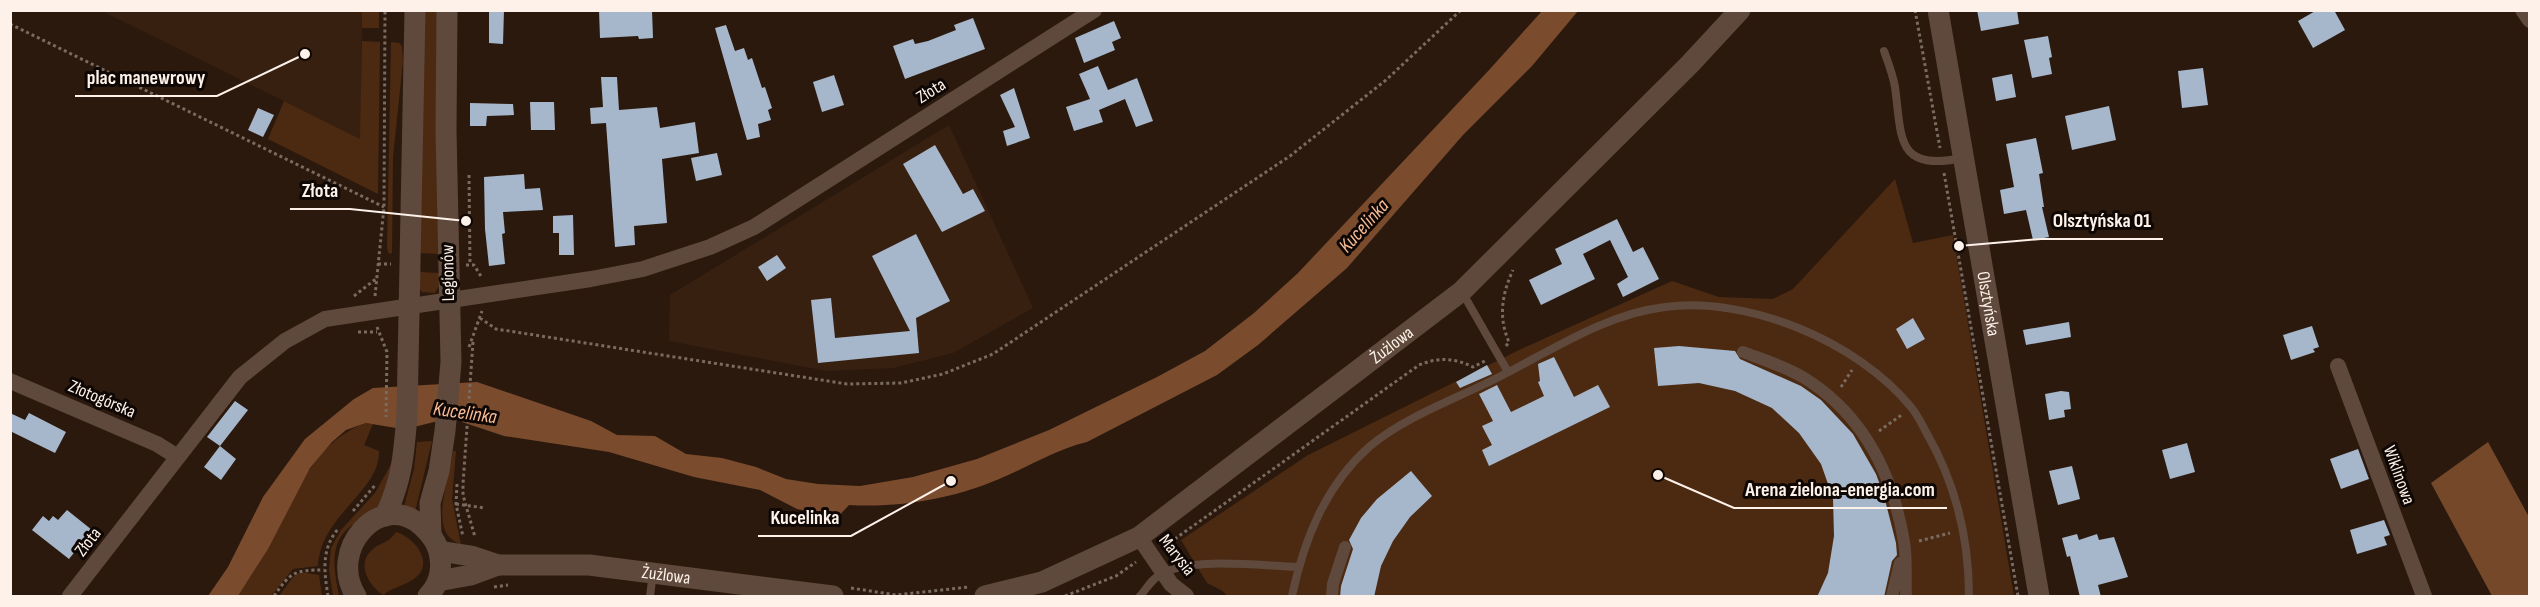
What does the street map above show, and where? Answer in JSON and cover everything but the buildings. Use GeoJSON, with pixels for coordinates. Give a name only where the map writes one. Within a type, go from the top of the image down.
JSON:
{"type":"FeatureCollection","features":[{"type":"Feature","properties":{"kind":"street","name":"Legionów"},"geometry":{"type":"LineString","coordinates":[[385,516],[395,495],[403,468],[408,415],[415,10]]}},
{"type":"Feature","properties":{"kind":"street","name":"Legionów"},"geometry":{"type":"LineString","coordinates":[[433,589],[441,566],[429,518],[430,503],[448,473],[450,362],[446,130],[447,10]]}},
{"type":"Feature","properties":{"kind":"street","name":"Złota"},"geometry":{"type":"LineString","coordinates":[[70,597],[176,456],[240,377],[285,341],[326,319],[643,269],[710,247],[754,227],[1094,10]]}},
{"type":"Feature","properties":{"kind":"street","name":"Żużlowa"},"geometry":{"type":"LineString","coordinates":[[978,591],[1042,582],[1145,545],[1462,291],[1690,64],[1740,10]]}},
{"type":"Feature","properties":{"kind":"street","name":"Olsztyńska"},"geometry":{"type":"LineString","coordinates":[[1938,10],[1952,159],[2039,597]]}},
{"type":"Feature","properties":{"kind":"street"},"geometry":{"type":"LineString","coordinates":[[2523,10],[2529,20]]}},
{"type":"Feature","properties":{"kind":"street"},"geometry":{"type":"LineString","coordinates":[[1743,352],[1805,378],[1833,398],[1853,418],[1868,439],[1894,497],[1904,544],[1906,597]]}},
{"type":"Feature","properties":{"kind":"street","name":"Wiklinowa"},"geometry":{"type":"LineString","coordinates":[[2338,366],[2424,597]]}},
{"type":"Feature","properties":{"kind":"street","name":"Złotogórska"},"geometry":{"type":"LineString","coordinates":[[10,381],[157,444],[176,456]]}},
{"type":"Feature","properties":{"kind":"street"},"geometry":{"type":"LineString","coordinates":[[355,596],[348,579],[349,552],[356,537],[366,526],[385,516],[400,516],[417,522],[435,542]]}},
{"type":"Feature","properties":{"kind":"street","name":"Żużlowa"},"geometry":{"type":"LineString","coordinates":[[435,542],[498,565],[589,565],[841,592]]}},
{"type":"Feature","properties":{"kind":"street"},"geometry":{"type":"LineString","coordinates":[[1892,597],[1904,544]]}},
{"type":"Feature","properties":{"kind":"street","name":"Marysia"},"geometry":{"type":"LineString","coordinates":[[1145,545],[1171,584],[1186,597]]}},
{"type":"Feature","properties":{"kind":"street"},"geometry":{"type":"LineString","coordinates":[[1332,597],[1333,584],[1345,547]]}},
{"type":"Feature","properties":{"kind":"street","name":"Żużlowa"},"geometry":{"type":"LineString","coordinates":[[433,589],[498,565]]}},
{"type":"Feature","properties":{"kind":"lane"},"geometry":{"type":"LineString","coordinates":[[1884,51],[1895,83],[1902,141],[1909,153],[1932,162],[1952,159]]}},
{"type":"Feature","properties":{"kind":"lane"},"geometry":{"type":"LineString","coordinates":[[1462,291],[1508,372]]}},
{"type":"Feature","properties":{"kind":"lane"},"geometry":{"type":"LineString","coordinates":[[1292,597],[1298,567],[1325,500],[1344,472],[1371,446],[1404,424],[1596,327],[1665,307],[1710,307],[1753,314],[1812,334],[1858,361],[1881,378],[1912,408],[1934,445],[1952,486],[1964,530],[1969,597]]}},
{"type":"Feature","properties":{"kind":"lane"},"geometry":{"type":"LineString","coordinates":[[1140,597],[1154,579],[1163,572],[1201,564],[1298,567]]}},
{"type":"Feature","properties":{"kind":"lane"},"geometry":{"type":"LineString","coordinates":[[650,597],[653,573]]}},
{"type":"Feature","properties":{"kind":"path"},"geometry":{"type":"LineString","coordinates":[[375,299],[384,207],[385,10]]}},
{"type":"Feature","properties":{"kind":"path"},"geometry":{"type":"LineString","coordinates":[[480,318],[496,329],[847,384],[901,383],[943,374],[993,354],[1290,156],[1386,80],[1461,10]]}},
{"type":"Feature","properties":{"kind":"path"},"geometry":{"type":"LineString","coordinates":[[1915,10],[1952,159],[2018,597]]}},
{"type":"Feature","properties":{"kind":"path"},"geometry":{"type":"LineString","coordinates":[[10,24],[384,207]]}},
{"type":"Feature","properties":{"kind":"path"},"geometry":{"type":"LineString","coordinates":[[469,175],[470,265]]}},
{"type":"Feature","properties":{"kind":"path"},"geometry":{"type":"LineString","coordinates":[[378,264],[392,264]]}},
{"type":"Feature","properties":{"kind":"path"},"geometry":{"type":"LineString","coordinates":[[465,265],[474,265],[479,270],[485,287]]}},
{"type":"Feature","properties":{"kind":"path"},"geometry":{"type":"LineString","coordinates":[[1065,597],[1116,576],[1145,545],[1167,545],[1419,366],[1442,359],[1464,362],[1473,368],[1499,354],[1509,342],[1505,331],[1502,305],[1507,283],[1516,265]]}},
{"type":"Feature","properties":{"kind":"path"},"geometry":{"type":"LineString","coordinates":[[476,542],[462,484],[473,342],[484,305]]}},
{"type":"Feature","properties":{"kind":"path"},"geometry":{"type":"LineString","coordinates":[[377,332],[387,352],[386,421]]}},
{"type":"Feature","properties":{"kind":"path"},"geometry":{"type":"LineString","coordinates":[[1833,398],[1858,361]]}},
{"type":"Feature","properties":{"kind":"path"},"geometry":{"type":"LineString","coordinates":[[1868,439],[1912,408]]}},
{"type":"Feature","properties":{"kind":"path"},"geometry":{"type":"LineString","coordinates":[[448,473],[464,541]]}},
{"type":"Feature","properties":{"kind":"path"},"geometry":{"type":"LineString","coordinates":[[456,504],[485,508]]}},
{"type":"Feature","properties":{"kind":"path"},"geometry":{"type":"LineString","coordinates":[[1904,544],[1964,530]]}},
{"type":"Feature","properties":{"kind":"path"},"geometry":{"type":"LineString","coordinates":[[274,597],[283,583],[299,570],[324,570]]}},
{"type":"Feature","properties":{"kind":"path"},"geometry":{"type":"LineString","coordinates":[[841,592],[896,595],[978,591]]}},
{"type":"Feature","properties":{"kind":"shaded area"},"geometry":{"type":"Polygon","coordinates":[[[102,11],[362,11],[361,140],[284,101],[102,11]]]}},
{"type":"Feature","properties":{"kind":"shaded area"},"geometry":{"type":"Polygon","coordinates":[[[362,11],[379,11],[379,28],[362,28],[362,11]]]}},
{"type":"Feature","properties":{"kind":"shaded area"},"geometry":{"type":"Polygon","coordinates":[[[424,11],[437,11],[439,254],[420,253],[424,11]]]}},
{"type":"Feature","properties":{"kind":"shaded area"},"geometry":{"type":"Polygon","coordinates":[[[362,41],[380,42],[378,194],[268,139],[284,101],[360,139],[362,41]]]}},
{"type":"Feature","properties":{"kind":"shaded area"},"geometry":{"type":"Polygon","coordinates":[[[391,42],[402,46],[403,61],[393,157],[392,253],[389,254],[387,248],[391,42]]]}},
{"type":"Feature","properties":{"kind":"shaded area"},"geometry":{"type":"Polygon","coordinates":[[[949,125],[1033,308],[953,353],[893,368],[827,371],[669,341],[670,295],[949,125]]]}},
{"type":"Feature","properties":{"kind":"shaded area"},"geometry":{"type":"Polygon","coordinates":[[[1895,179],[1913,243],[1953,235],[2014,596],[1228,596],[1207,583],[1181,540],[1308,455],[1519,350],[1672,281],[1719,297],[1773,299],[1793,289],[1895,179]]]}},
{"type":"Feature","properties":{"kind":"shaded area"},"geometry":{"type":"Polygon","coordinates":[[[419,272],[439,273],[439,286],[435,293],[422,292],[419,289],[419,272]]]}},
{"type":"Feature","properties":{"kind":"shaded area"},"geometry":{"type":"Polygon","coordinates":[[[366,423],[373,424],[364,445],[379,451],[377,466],[361,492],[329,532],[318,566],[293,569],[271,596],[238,596],[265,552],[296,491],[318,458],[347,432],[366,423]]]}},
{"type":"Feature","properties":{"kind":"shaded area"},"geometry":{"type":"Polygon","coordinates":[[[432,441],[414,516],[402,514],[414,469],[417,442],[432,441]]]}},
{"type":"Feature","properties":{"kind":"shaded area"},"geometry":{"type":"Polygon","coordinates":[[[2488,442],[2529,517],[2529,596],[2492,596],[2431,483],[2488,442]]]}},
{"type":"Feature","properties":{"kind":"shaded area"},"geometry":{"type":"Polygon","coordinates":[[[453,451],[456,451],[452,499],[461,545],[449,537],[442,519],[453,451]]]}},
{"type":"Feature","properties":{"kind":"shaded area"},"geometry":{"type":"Polygon","coordinates":[[[394,459],[388,487],[375,512],[351,526],[338,541],[334,559],[339,596],[333,596],[329,570],[331,548],[341,530],[375,493],[394,459]]]}},
{"type":"Feature","properties":{"kind":"shaded area"},"geometry":{"type":"Polygon","coordinates":[[[396,532],[410,539],[420,551],[423,566],[414,579],[383,595],[369,580],[365,561],[373,549],[388,541],[396,532]]]}},
{"type":"Feature","properties":{"kind":"shaded area"},"geometry":{"type":"Polygon","coordinates":[[[300,572],[319,575],[322,596],[279,596],[293,577],[300,572]]]}},
{"type":"Feature","properties":{"kind":"water"},"geometry":{"type":"Polygon","coordinates":[[[1542,11],[1578,11],[1532,66],[1463,135],[1347,268],[1258,345],[1217,375],[1087,442],[969,490],[909,503],[849,505],[836,519],[824,514],[797,509],[760,490],[694,477],[609,452],[504,436],[450,418],[418,426],[396,428],[366,423],[346,430],[332,442],[310,468],[268,549],[238,596],[208,596],[228,567],[263,497],[305,439],[354,399],[373,388],[477,382],[591,421],[617,435],[655,436],[686,454],[722,458],[756,467],[786,479],[818,484],[860,486],[913,477],[977,459],[1049,430],[1205,351],[1254,313],[1298,273],[1542,11]]]}},
{"type":"Feature","properties":{"kind":"place","name":"plac manewrowy"},"geometry":{"type":"Point","coordinates":[305,54]}},
{"type":"Feature","properties":{"kind":"place","name":"Złota"},"geometry":{"type":"Point","coordinates":[466,221]}},
{"type":"Feature","properties":{"kind":"place","name":"Olsztyńska 01"},"geometry":{"type":"Point","coordinates":[1959,246]}},
{"type":"Feature","properties":{"kind":"place","name":"Arena zielona-energia.com"},"geometry":{"type":"Point","coordinates":[1658,475]}},
{"type":"Feature","properties":{"kind":"place","name":"Kucelinka"},"geometry":{"type":"Point","coordinates":[951,481]}}]}
